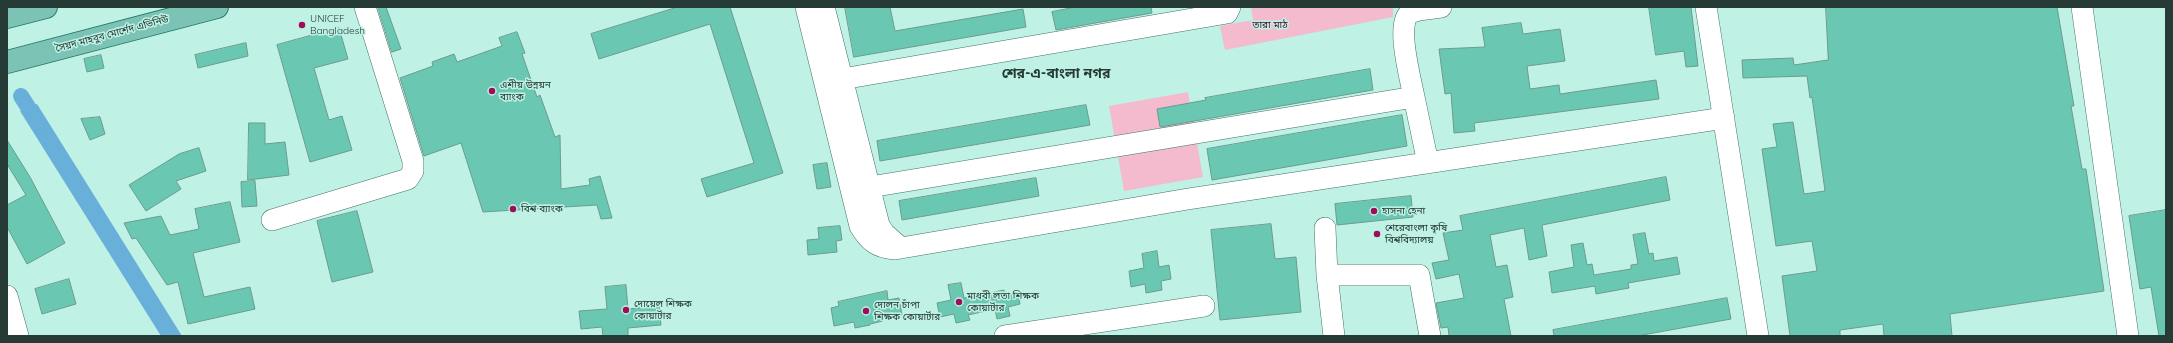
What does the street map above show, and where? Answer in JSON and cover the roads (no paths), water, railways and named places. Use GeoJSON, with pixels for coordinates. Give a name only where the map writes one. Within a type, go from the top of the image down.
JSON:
{"type":"FeatureCollection","features":[{"type":"Feature","properties":{"kind":"main road"},"geometry":{"type":"LineString","coordinates":[[7,17],[46,7]]}},
{"type":"Feature","properties":{"kind":"main road","name":"সৈয়দ মাহবুব মোর্শেদ এভিনিউ"},"geometry":{"type":"LineString","coordinates":[[7,62],[217,7]]}},
{"type":"Feature","properties":{"kind":"street"},"geometry":{"type":"LineString","coordinates":[[272,220],[408,179],[413,171],[413,161],[365,7]]}},
{"type":"Feature","properties":{"kind":"street"},"geometry":{"type":"LineString","coordinates":[[806,7],[842,79],[879,225],[884,233],[901,248]]}},
{"type":"Feature","properties":{"kind":"street"},"geometry":{"type":"LineString","coordinates":[[824,7],[824,44],[860,226],[871,242],[882,248],[901,248],[1188,200],[1724,118]]}},
{"type":"Feature","properties":{"kind":"street"},"geometry":{"type":"LineString","coordinates":[[842,79],[1227,12],[1230,7]]}},
{"type":"Feature","properties":{"kind":"street"},"geometry":{"type":"LineString","coordinates":[[1428,163],[1402,31],[1406,19],[1410,13],[1441,7]]}},
{"type":"Feature","properties":{"kind":"street"},"geometry":{"type":"LineString","coordinates":[[1706,7],[1758,336]]}},
{"type":"Feature","properties":{"kind":"street"},"geometry":{"type":"LineString","coordinates":[[2082,7],[2128,336]]}},
{"type":"Feature","properties":{"kind":"street"},"geometry":{"type":"LineString","coordinates":[[870,187],[1414,97]]}},
{"type":"Feature","properties":{"kind":"street"},"geometry":{"type":"LineString","coordinates":[[1325,228],[1334,336]]}},
{"type":"Feature","properties":{"kind":"street"},"geometry":{"type":"LineString","coordinates":[[1328,275],[1419,275],[1430,336]]}},
{"type":"Feature","properties":{"kind":"street"},"geometry":{"type":"LineString","coordinates":[[7,296],[18,336]]}},
{"type":"Feature","properties":{"kind":"street"},"geometry":{"type":"LineString","coordinates":[[1005,336],[1029,334],[1204,306]]}},
{"type":"Feature","properties":{"kind":"water"},"geometry":{"type":"Polygon","coordinates":[[[37,104],[182,336],[161,336],[20,111],[37,104]]]}},
{"type":"Feature","properties":{"kind":"waterway"},"geometry":{"type":"LineString","coordinates":[[21,96],[40,126]]}},
{"type":"Feature","properties":{"kind":"place","name":"UNICEF Bangladesh"},"geometry":{"type":"Point","coordinates":[302,25]}},
{"type":"Feature","properties":{"kind":"place","name":"এশীয় উন্নয়ন ব্যাংক"},"geometry":{"type":"Point","coordinates":[492,91]}},
{"type":"Feature","properties":{"kind":"place","name":"বিশ্ব ব্যাংক"},"geometry":{"type":"Point","coordinates":[513,209]}},
{"type":"Feature","properties":{"kind":"place","name":"হাসনা হেনা"},"geometry":{"type":"Point","coordinates":[1374,211]}},
{"type":"Feature","properties":{"kind":"place","name":"শেরেবাংলা কৃষি বিশ্ববিদ্যালয়"},"geometry":{"type":"Point","coordinates":[1377,234]}},
{"type":"Feature","properties":{"kind":"place","name":"মাধবী লতা শিক্ষক কোয়ার্টার"},"geometry":{"type":"Point","coordinates":[959,302]}},
{"type":"Feature","properties":{"kind":"place","name":"দোয়েল শিক্ষক কোয়ার্টার"},"geometry":{"type":"Point","coordinates":[626,310]}},
{"type":"Feature","properties":{"kind":"place","name":"দোলন চাঁপা শিক্ষক কোয়ার্টার"},"geometry":{"type":"Point","coordinates":[866,311]}},
{"type":"Feature","properties":{"kind":"district","name":"শের-এ-বাংলা নগর"},"geometry":{"type":"Point","coordinates":[1056,74]}},
{"type":"Feature","properties":{"kind":"park label","name":"তারা মাঠ"},"geometry":{"type":"Point","coordinates":[1270,25]}}]}
